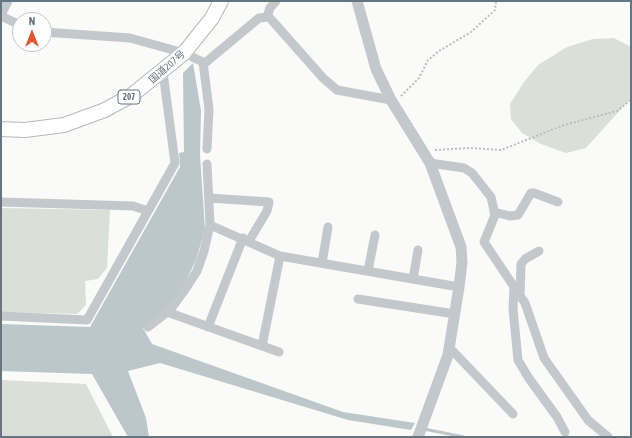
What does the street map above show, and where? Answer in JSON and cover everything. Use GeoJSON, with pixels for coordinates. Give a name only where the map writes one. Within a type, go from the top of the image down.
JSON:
{"type":"FeatureCollection","features":[{"type":"Feature","properties":{"kind":"highway","name":"国道207号"},"geometry":{"type":"LineString","coordinates":[[1,129],[25,130],[64,125],[105,110],[132,96],[163,72],[184,53],[212,18],[222,1]]}},
{"type":"Feature","properties":{"kind":"street"},"geometry":{"type":"LineString","coordinates":[[8,1],[1,15],[12,21]]}},
{"type":"Feature","properties":{"kind":"street"},"geometry":{"type":"LineString","coordinates":[[267,17],[270,8],[276,1]]}},
{"type":"Feature","properties":{"kind":"street"},"geometry":{"type":"LineString","coordinates":[[357,1],[376,69],[392,102],[430,163],[461,247],[462,262],[449,347],[437,388],[418,437]]}},
{"type":"Feature","properties":{"kind":"street"},"geometry":{"type":"LineString","coordinates":[[203,62],[205,62],[259,18],[267,17]]}},
{"type":"Feature","properties":{"kind":"street"},"geometry":{"type":"LineString","coordinates":[[267,17],[323,78],[337,90],[392,102]]}},
{"type":"Feature","properties":{"kind":"street"},"geometry":{"type":"LineString","coordinates":[[52,33],[130,38],[184,53],[203,62]]}},
{"type":"Feature","properties":{"kind":"street"},"geometry":{"type":"LineString","coordinates":[[203,62],[209,109],[207,149]]}},
{"type":"Feature","properties":{"kind":"street"},"geometry":{"type":"LineString","coordinates":[[1,316],[87,320],[175,163],[163,72]]}},
{"type":"Feature","properties":{"kind":"street"},"geometry":{"type":"LineString","coordinates":[[430,163],[464,168],[472,173],[490,197],[494,215],[484,242],[525,303],[544,358],[588,420],[608,437]]}},
{"type":"Feature","properties":{"kind":"street"},"geometry":{"type":"LineString","coordinates":[[148,327],[167,312],[197,271],[204,251],[210,225],[208,164]]}},
{"type":"Feature","properties":{"kind":"street"},"geometry":{"type":"LineString","coordinates":[[494,212],[510,216],[518,215],[531,194],[534,193],[558,202]]}},
{"type":"Feature","properties":{"kind":"street"},"geometry":{"type":"LineString","coordinates":[[208,326],[246,240],[267,211],[269,202],[209,198]]}},
{"type":"Feature","properties":{"kind":"street"},"geometry":{"type":"LineString","coordinates":[[1,202],[133,206],[148,211]]}},
{"type":"Feature","properties":{"kind":"street"},"geometry":{"type":"LineString","coordinates":[[210,225],[280,256],[459,287]]}},
{"type":"Feature","properties":{"kind":"street"},"geometry":{"type":"LineString","coordinates":[[322,263],[328,227]]}},
{"type":"Feature","properties":{"kind":"street"},"geometry":{"type":"LineString","coordinates":[[368,271],[374,235]]}},
{"type":"Feature","properties":{"kind":"street"},"geometry":{"type":"LineString","coordinates":[[413,279],[418,250]]}},
{"type":"Feature","properties":{"kind":"street"},"geometry":{"type":"LineString","coordinates":[[520,296],[521,264],[525,258],[539,251]]}},
{"type":"Feature","properties":{"kind":"street"},"geometry":{"type":"LineString","coordinates":[[262,346],[280,256]]}},
{"type":"Feature","properties":{"kind":"street"},"geometry":{"type":"LineString","coordinates":[[514,287],[513,309],[518,360],[565,432]]}},
{"type":"Feature","properties":{"kind":"street"},"geometry":{"type":"LineString","coordinates":[[358,299],[455,314]]}},
{"type":"Feature","properties":{"kind":"street"},"geometry":{"type":"LineString","coordinates":[[167,312],[279,352]]}},
{"type":"Feature","properties":{"kind":"street"},"geometry":{"type":"LineString","coordinates":[[449,347],[513,414]]}},
{"type":"Feature","properties":{"kind":"path"},"geometry":{"type":"LineString","coordinates":[[392,102],[419,78],[428,60],[439,51],[471,32],[495,10],[496,1]]}},
{"type":"Feature","properties":{"kind":"path"},"geometry":{"type":"LineString","coordinates":[[422,152],[470,148],[501,150],[564,125],[600,117],[617,111],[631,100]]}},
{"type":"Feature","properties":{"kind":"shaded area"},"geometry":{"type":"Polygon","coordinates":[[[614,38],[631,47],[631,98],[586,148],[566,153],[541,144],[522,133],[511,119],[510,104],[524,82],[538,65],[567,47],[593,39],[614,38]]]}},
{"type":"Feature","properties":{"kind":"shaded area"},"geometry":{"type":"Polygon","coordinates":[[[193,63],[201,111],[200,155],[205,229],[196,260],[181,291],[163,314],[143,328],[152,344],[343,412],[415,423],[411,430],[348,420],[160,363],[128,371],[146,418],[149,437],[128,437],[92,374],[1,371],[1,324],[90,327],[180,167],[179,153],[184,152],[183,73],[193,63]]]}},
{"type":"Feature","properties":{"kind":"shaded area"},"geometry":{"type":"Polygon","coordinates":[[[1,208],[110,210],[107,268],[98,279],[85,281],[86,305],[77,314],[1,312],[1,208]]]}},
{"type":"Feature","properties":{"kind":"shaded area"},"geometry":{"type":"Polygon","coordinates":[[[1,380],[86,384],[113,437],[1,437],[1,380]]]}},
{"type":"Feature","properties":{"kind":"waterway"},"geometry":{"type":"LineString","coordinates":[[424,429],[464,437]]}}]}
